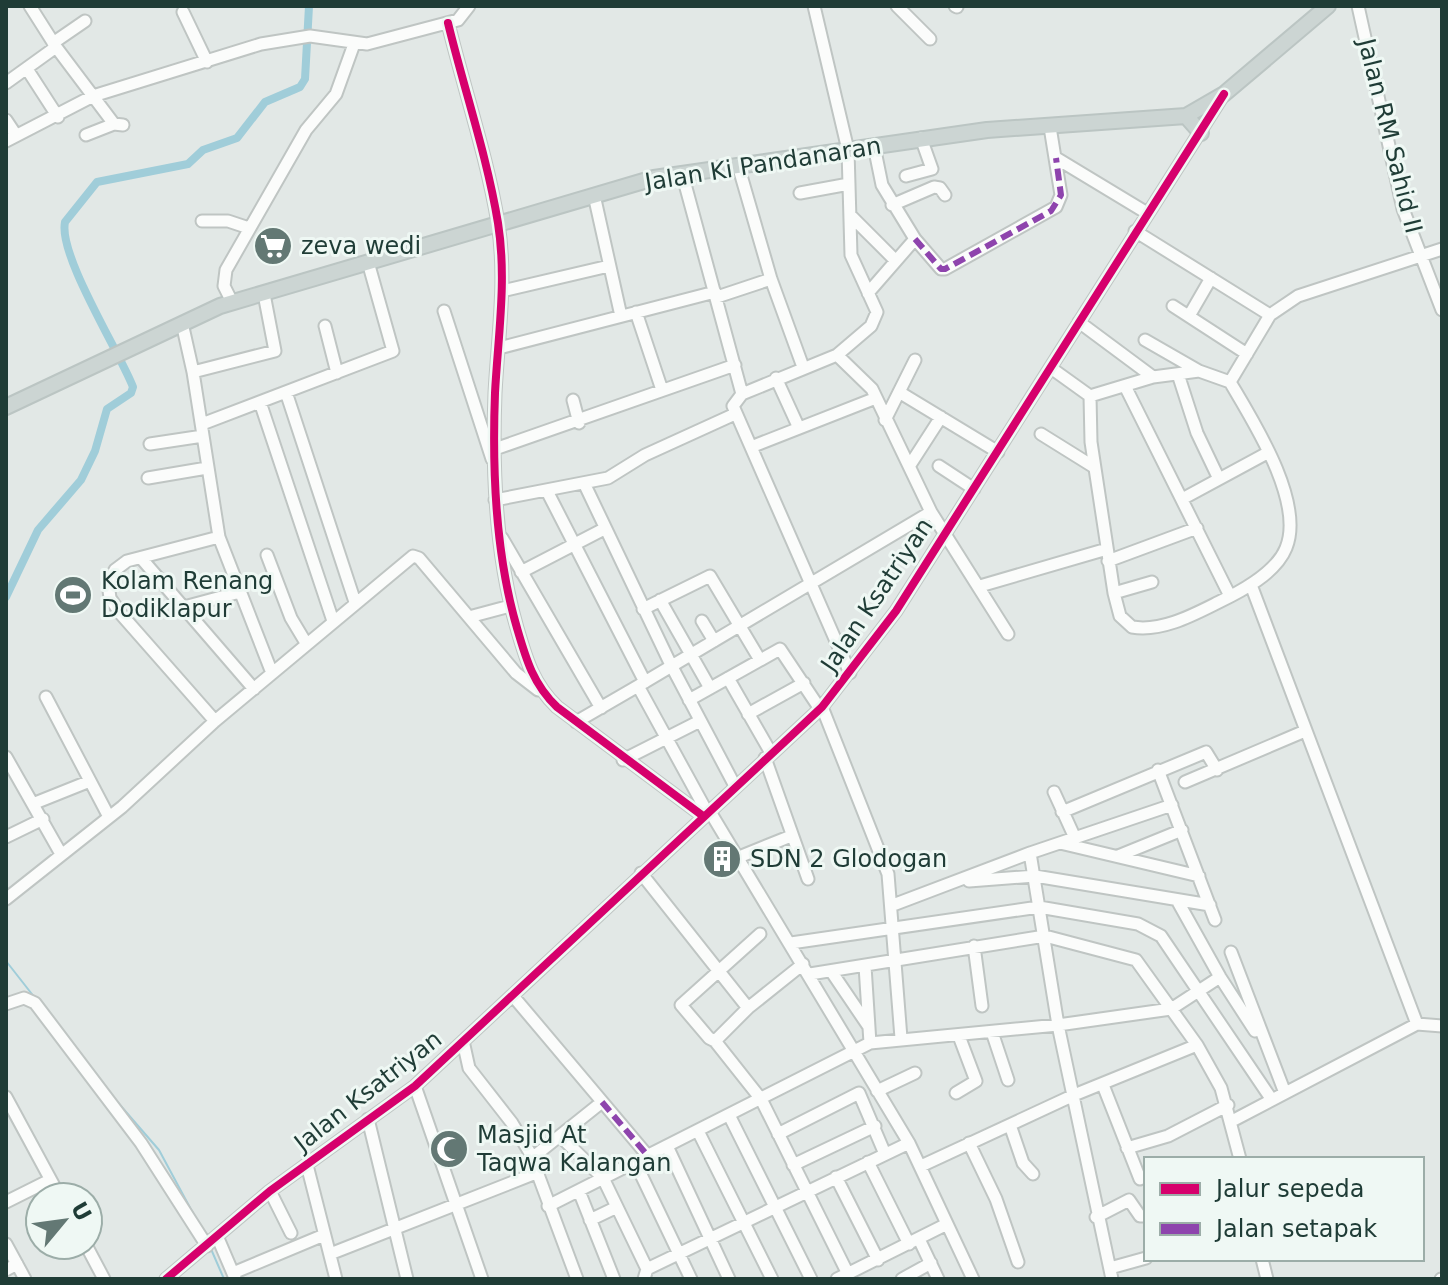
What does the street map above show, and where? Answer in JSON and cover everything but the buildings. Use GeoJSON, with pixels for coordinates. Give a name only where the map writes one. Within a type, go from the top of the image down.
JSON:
{"type":"FeatureCollection","features":[{"type":"Feature","properties":{"kind":"main road","name":"Jalan Ki Pandanaran"},"geometry":{"type":"LineString","coordinates":[[6,407],[232,302],[594,195],[682,173],[987,130],[1186,116],[1224,94],[1328,6]]}},
{"type":"Feature","properties":{"kind":"main road"},"geometry":{"type":"LineString","coordinates":[[1186,116],[1201,133]]}},
{"type":"Feature","properties":{"kind":"street"},"geometry":{"type":"LineString","coordinates":[[30,6],[54,45],[118,124],[86,135]]}},
{"type":"Feature","properties":{"kind":"street"},"geometry":{"type":"LineString","coordinates":[[6,120],[11,138],[58,117],[93,96],[282,38],[310,36],[367,44],[448,23],[464,17],[469,6]]}},
{"type":"Feature","properties":{"kind":"street"},"geometry":{"type":"LineString","coordinates":[[814,6],[848,150],[851,255],[877,312],[876,319],[837,355],[742,394],[733,404],[850,673]]}},
{"type":"Feature","properties":{"kind":"street"},"geometry":{"type":"LineString","coordinates":[[897,6],[930,39]]}},
{"type":"Feature","properties":{"kind":"street","name":"Jalan RM Sahid II"},"geometry":{"type":"LineString","coordinates":[[1358,6],[1403,209],[1442,310]]}},
{"type":"Feature","properties":{"kind":"street"},"geometry":{"type":"LineString","coordinates":[[183,12],[207,62]]}},
{"type":"Feature","properties":{"kind":"street"},"geometry":{"type":"LineString","coordinates":[[6,83],[85,21]]}},
{"type":"Feature","properties":{"kind":"street"},"geometry":{"type":"LineString","coordinates":[[448,23],[498,223],[502,291],[495,500],[510,606],[538,690]]}},
{"type":"Feature","properties":{"kind":"street"},"geometry":{"type":"LineString","coordinates":[[232,302],[224,286],[224,274],[306,130],[336,94],[354,44]]}},
{"type":"Feature","properties":{"kind":"street"},"geometry":{"type":"LineString","coordinates":[[27,69],[58,117]]}},
{"type":"Feature","properties":{"kind":"street","name":"Jalan Ksatriyan"},"geometry":{"type":"LineString","coordinates":[[166,1279],[270,1191],[415,1086],[821,708],[896,611],[1224,94]]}},
{"type":"Feature","properties":{"kind":"street"},"geometry":{"type":"LineString","coordinates":[[874,146],[882,185],[892,205],[915,239],[941,269],[945,269],[1051,211],[1061,195],[1050,127]]}},
{"type":"Feature","properties":{"kind":"street"},"geometry":{"type":"LineString","coordinates":[[906,176],[932,169],[921,138]]}},
{"type":"Feature","properties":{"kind":"street"},"geometry":{"type":"LineString","coordinates":[[1056,158],[1147,213]]}},
{"type":"Feature","properties":{"kind":"street"},"geometry":{"type":"LineString","coordinates":[[738,165],[771,279],[803,367]]}},
{"type":"Feature","properties":{"kind":"street"},"geometry":{"type":"LineString","coordinates":[[682,173],[742,394]]}},
{"type":"Feature","properties":{"kind":"street"},"geometry":{"type":"LineString","coordinates":[[800,193],[849,184]]}},
{"type":"Feature","properties":{"kind":"street"},"geometry":{"type":"LineString","coordinates":[[892,205],[937,186],[945,195]]}},
{"type":"Feature","properties":{"kind":"street"},"geometry":{"type":"LineString","coordinates":[[594,195],[621,316]]}},
{"type":"Feature","properties":{"kind":"street"},"geometry":{"type":"LineString","coordinates":[[852,217],[895,260]]}},
{"type":"Feature","properties":{"kind":"street"},"geometry":{"type":"LineString","coordinates":[[202,221],[228,221],[249,228]]}},
{"type":"Feature","properties":{"kind":"street"},"geometry":{"type":"LineString","coordinates":[[1135,231],[1270,315]]}},
{"type":"Feature","properties":{"kind":"street"},"geometry":{"type":"LineString","coordinates":[[868,293],[915,239]]}},
{"type":"Feature","properties":{"kind":"street"},"geometry":{"type":"LineString","coordinates":[[1230,382],[1270,315],[1308,292],[1442,249]]}},
{"type":"Feature","properties":{"kind":"street"},"geometry":{"type":"LineString","coordinates":[[150,444],[202,430],[260,402],[395,349],[368,262]]}},
{"type":"Feature","properties":{"kind":"street"},"geometry":{"type":"LineString","coordinates":[[502,291],[609,266]]}},
{"type":"Feature","properties":{"kind":"street"},"geometry":{"type":"LineString","coordinates":[[1189,316],[1211,278]]}},
{"type":"Feature","properties":{"kind":"street"},"geometry":{"type":"LineString","coordinates":[[499,348],[771,279]]}},
{"type":"Feature","properties":{"kind":"street"},"geometry":{"type":"LineString","coordinates":[[193,372],[276,350],[264,294]]}},
{"type":"Feature","properties":{"kind":"street"},"geometry":{"type":"LineString","coordinates":[[1173,306],[1247,354]]}},
{"type":"Feature","properties":{"kind":"street"},"geometry":{"type":"LineString","coordinates":[[444,311],[495,468]]}},
{"type":"Feature","properties":{"kind":"street"},"geometry":{"type":"LineString","coordinates":[[636,312],[662,390]]}},
{"type":"Feature","properties":{"kind":"street"},"geometry":{"type":"LineString","coordinates":[[1079,322],[1153,377]]}},
{"type":"Feature","properties":{"kind":"street"},"geometry":{"type":"LineString","coordinates":[[182,323],[193,372],[219,537],[272,673]]}},
{"type":"Feature","properties":{"kind":"street"},"geometry":{"type":"LineString","coordinates":[[325,326],[337,373]]}},
{"type":"Feature","properties":{"kind":"street"},"geometry":{"type":"LineString","coordinates":[[1090,396],[1089,423],[1094,467],[1114,593],[1122,620],[1137,628],[1165,625],[1251,585],[1279,558],[1287,543],[1285,494],[1269,452],[1230,382],[1199,371],[1145,340]]}},
{"type":"Feature","properties":{"kind":"street"},"geometry":{"type":"LineString","coordinates":[[837,355],[869,385],[931,512],[1008,634]]}},
{"type":"Feature","properties":{"kind":"street"},"geometry":{"type":"LineString","coordinates":[[885,420],[915,360]]}},
{"type":"Feature","properties":{"kind":"street"},"geometry":{"type":"LineString","coordinates":[[495,449],[579,423],[735,365]]}},
{"type":"Feature","properties":{"kind":"street"},"geometry":{"type":"LineString","coordinates":[[1051,368],[1090,396]]}},
{"type":"Feature","properties":{"kind":"street"},"geometry":{"type":"LineString","coordinates":[[1090,396],[1153,377],[1199,371]]}},
{"type":"Feature","properties":{"kind":"street"},"geometry":{"type":"LineString","coordinates":[[1178,374],[1197,433],[1218,477]]}},
{"type":"Feature","properties":{"kind":"street"},"geometry":{"type":"LineString","coordinates":[[776,378],[798,426]]}},
{"type":"Feature","properties":{"kind":"street"},"geometry":{"type":"LineString","coordinates":[[1125,386],[1184,498],[1230,596]]}},
{"type":"Feature","properties":{"kind":"street"},"geometry":{"type":"LineString","coordinates":[[286,392],[355,602]]}},
{"type":"Feature","properties":{"kind":"street"},"geometry":{"type":"LineString","coordinates":[[899,392],[998,452]]}},
{"type":"Feature","properties":{"kind":"street"},"geometry":{"type":"LineString","coordinates":[[751,447],[876,398]]}},
{"type":"Feature","properties":{"kind":"street"},"geometry":{"type":"LineString","coordinates":[[573,400],[579,423]]}},
{"type":"Feature","properties":{"kind":"street"},"geometry":{"type":"LineString","coordinates":[[260,402],[333,621]]}},
{"type":"Feature","properties":{"kind":"street"},"geometry":{"type":"LineString","coordinates":[[495,500],[612,476],[645,455],[735,414]]}},
{"type":"Feature","properties":{"kind":"street"},"geometry":{"type":"LineString","coordinates":[[910,465],[941,417]]}},
{"type":"Feature","properties":{"kind":"street"},"geometry":{"type":"LineString","coordinates":[[1041,434],[1094,467]]}},
{"type":"Feature","properties":{"kind":"street"},"geometry":{"type":"LineString","coordinates":[[1184,498],[1269,452]]}},
{"type":"Feature","properties":{"kind":"street"},"geometry":{"type":"LineString","coordinates":[[939,466],[974,489]]}},
{"type":"Feature","properties":{"kind":"street"},"geometry":{"type":"LineString","coordinates":[[148,478],[207,468]]}},
{"type":"Feature","properties":{"kind":"street"},"geometry":{"type":"LineString","coordinates":[[584,483],[643,609],[735,786]]}},
{"type":"Feature","properties":{"kind":"street"},"geometry":{"type":"LineString","coordinates":[[547,491],[666,739],[706,812],[739,857],[909,1143],[973,1279]]}},
{"type":"Feature","properties":{"kind":"street"},"geometry":{"type":"LineString","coordinates":[[576,722],[931,512]]}},
{"type":"Feature","properties":{"kind":"street"},"geometry":{"type":"LineString","coordinates":[[980,586],[1108,555],[1197,528]]}},
{"type":"Feature","properties":{"kind":"street"},"geometry":{"type":"LineString","coordinates":[[521,572],[604,529]]}},
{"type":"Feature","properties":{"kind":"street"},"geometry":{"type":"LineString","coordinates":[[215,721],[170,673],[110,598],[109,580],[115,570],[141,558],[219,537]]}},
{"type":"Feature","properties":{"kind":"street"},"geometry":{"type":"LineString","coordinates":[[501,537],[601,708]]}},
{"type":"Feature","properties":{"kind":"street"},"geometry":{"type":"LineString","coordinates":[[267,555],[291,620],[306,643]]}},
{"type":"Feature","properties":{"kind":"street"},"geometry":{"type":"LineString","coordinates":[[6,899],[109,817],[215,721],[355,602],[416,556],[524,682],[623,760],[706,812]]}},
{"type":"Feature","properties":{"kind":"street"},"geometry":{"type":"LineString","coordinates":[[141,558],[254,689]]}},
{"type":"Feature","properties":{"kind":"street"},"geometry":{"type":"LineString","coordinates":[[643,609],[710,576],[742,625],[760,660]]}},
{"type":"Feature","properties":{"kind":"street"},"geometry":{"type":"LineString","coordinates":[[1114,593],[1152,582]]}},
{"type":"Feature","properties":{"kind":"street"},"geometry":{"type":"LineString","coordinates":[[1251,585],[1417,1024]]}},
{"type":"Feature","properties":{"kind":"street"},"geometry":{"type":"LineString","coordinates":[[184,607],[240,592]]}},
{"type":"Feature","properties":{"kind":"street"},"geometry":{"type":"LineString","coordinates":[[660,600],[710,688]]}},
{"type":"Feature","properties":{"kind":"street"},"geometry":{"type":"LineString","coordinates":[[469,617],[510,606]]}},
{"type":"Feature","properties":{"kind":"street"},"geometry":{"type":"LineString","coordinates":[[702,621],[714,641]]}},
{"type":"Feature","properties":{"kind":"street"},"geometry":{"type":"LineString","coordinates":[[689,700],[782,649],[821,708],[886,866],[893,905],[901,1038]]}},
{"type":"Feature","properties":{"kind":"street"},"geometry":{"type":"LineString","coordinates":[[728,678],[768,756],[791,836],[808,879]]}},
{"type":"Feature","properties":{"kind":"street"},"geometry":{"type":"LineString","coordinates":[[748,714],[804,683]]}},
{"type":"Feature","properties":{"kind":"street"},"geometry":{"type":"LineString","coordinates":[[46,697],[109,817]]}},
{"type":"Feature","properties":{"kind":"street"},"geometry":{"type":"LineString","coordinates":[[623,760],[700,721]]}},
{"type":"Feature","properties":{"kind":"street"},"geometry":{"type":"LineString","coordinates":[[1185,782],[1305,731]]}},
{"type":"Feature","properties":{"kind":"street"},"geometry":{"type":"LineString","coordinates":[[1062,812],[1206,752],[1217,770]]}},
{"type":"Feature","properties":{"kind":"street"},"geometry":{"type":"LineString","coordinates":[[6,757],[35,803],[61,854]]}},
{"type":"Feature","properties":{"kind":"street"},"geometry":{"type":"LineString","coordinates":[[1158,770],[1215,920]]}},
{"type":"Feature","properties":{"kind":"street"},"geometry":{"type":"LineString","coordinates":[[35,803],[90,781]]}},
{"type":"Feature","properties":{"kind":"street"},"geometry":{"type":"LineString","coordinates":[[1054,792],[1075,838]]}},
{"type":"Feature","properties":{"kind":"street"},"geometry":{"type":"LineString","coordinates":[[893,905],[1030,853],[1172,805]]}},
{"type":"Feature","properties":{"kind":"street"},"geometry":{"type":"LineString","coordinates":[[6,837],[43,819]]}},
{"type":"Feature","properties":{"kind":"street"},"geometry":{"type":"LineString","coordinates":[[1118,856],[1182,830]]}},
{"type":"Feature","properties":{"kind":"street"},"geometry":{"type":"LineString","coordinates":[[739,857],[791,836]]}},
{"type":"Feature","properties":{"kind":"street"},"geometry":{"type":"LineString","coordinates":[[1060,843],[1199,876]]}},
{"type":"Feature","properties":{"kind":"street"},"geometry":{"type":"LineString","coordinates":[[1030,853],[1058,1025],[1096,1217],[1111,1273],[1144,1259]]}},
{"type":"Feature","properties":{"kind":"street"},"geometry":{"type":"LineString","coordinates":[[641,873],[748,1008]]}},
{"type":"Feature","properties":{"kind":"street"},"geometry":{"type":"LineString","coordinates":[[956,882],[1035,876],[1210,905]]}},
{"type":"Feature","properties":{"kind":"street"},"geometry":{"type":"LineString","coordinates":[[1177,900],[1220,977],[1255,1031]]}},
{"type":"Feature","properties":{"kind":"street"},"geometry":{"type":"LineString","coordinates":[[791,943],[1039,907],[1148,927],[1161,936],[1272,1100]]}},
{"type":"Feature","properties":{"kind":"street"},"geometry":{"type":"LineString","coordinates":[[760,934],[681,1005],[706,1035],[715,1041],[761,1099],[843,1276],[947,1224]]}},
{"type":"Feature","properties":{"kind":"street"},"geometry":{"type":"LineString","coordinates":[[715,1041],[748,1008],[807,969],[831,971],[1045,936],[1136,960],[1197,1045],[1228,1105],[1240,1157]]}},
{"type":"Feature","properties":{"kind":"street"},"geometry":{"type":"LineString","coordinates":[[974,946],[982,1006]]}},
{"type":"Feature","properties":{"kind":"street"},"geometry":{"type":"LineString","coordinates":[[1231,952],[1285,1093]]}},
{"type":"Feature","properties":{"kind":"street"},"geometry":{"type":"LineString","coordinates":[[865,966],[870,1043]]}},
{"type":"Feature","properties":{"kind":"street"},"geometry":{"type":"LineString","coordinates":[[831,971],[869,1027]]}},
{"type":"Feature","properties":{"kind":"street"},"geometry":{"type":"LineString","coordinates":[[548,1206],[870,1043],[1058,1025],[1171,1009],[1220,977]]}},
{"type":"Feature","properties":{"kind":"street"},"geometry":{"type":"LineString","coordinates":[[513,996],[648,1156]]}},
{"type":"Feature","properties":{"kind":"street"},"geometry":{"type":"LineString","coordinates":[[6,1004],[24,998],[35,1003],[141,1143],[234,1276],[324,1235]]}},
{"type":"Feature","properties":{"kind":"street"},"geometry":{"type":"LineString","coordinates":[[1232,1121],[1417,1024],[1442,1026]]}},
{"type":"Feature","properties":{"kind":"street"},"geometry":{"type":"LineString","coordinates":[[992,1032],[1008,1080]]}},
{"type":"Feature","properties":{"kind":"street"},"geometry":{"type":"LineString","coordinates":[[956,1093],[976,1081],[959,1036]]}},
{"type":"Feature","properties":{"kind":"street"},"geometry":{"type":"LineString","coordinates":[[463,1041],[469,1068],[521,1136],[532,1158],[577,1279]]}},
{"type":"Feature","properties":{"kind":"street"},"geometry":{"type":"LineString","coordinates":[[921,1166],[1074,1095],[1197,1045]]}},
{"type":"Feature","properties":{"kind":"street"},"geometry":{"type":"LineString","coordinates":[[445,1059],[469,1068]]}},
{"type":"Feature","properties":{"kind":"street"},"geometry":{"type":"LineString","coordinates":[[877,1091],[915,1073]]}},
{"type":"Feature","properties":{"kind":"street"},"geometry":{"type":"LineString","coordinates":[[1103,1085],[1140,1179]]}},
{"type":"Feature","properties":{"kind":"street"},"geometry":{"type":"LineString","coordinates":[[415,1086],[482,1279]]}},
{"type":"Feature","properties":{"kind":"street"},"geometry":{"type":"LineString","coordinates":[[778,1134],[857,1093],[875,1126],[885,1154]]}},
{"type":"Feature","properties":{"kind":"street"},"geometry":{"type":"LineString","coordinates":[[6,1097],[50,1180],[6,1202]]}},
{"type":"Feature","properties":{"kind":"street"},"geometry":{"type":"LineString","coordinates":[[532,1158],[602,1102]]}},
{"type":"Feature","properties":{"kind":"street"},"geometry":{"type":"LineString","coordinates":[[1127,1148],[1168,1136],[1228,1105]]}},
{"type":"Feature","properties":{"kind":"street"},"geometry":{"type":"LineString","coordinates":[[729,1115],[772,1207],[811,1279]]}},
{"type":"Feature","properties":{"kind":"street"},"geometry":{"type":"LineString","coordinates":[[368,1119],[407,1279]]}},
{"type":"Feature","properties":{"kind":"street"},"geometry":{"type":"LineString","coordinates":[[1010,1125],[1021,1161],[1033,1174]]}},
{"type":"Feature","properties":{"kind":"street"},"geometry":{"type":"LineString","coordinates":[[793,1165],[875,1126]]}},
{"type":"Feature","properties":{"kind":"street"},"geometry":{"type":"LineString","coordinates":[[698,1131],[772,1279]]}},
{"type":"Feature","properties":{"kind":"street"},"geometry":{"type":"LineString","coordinates":[[561,1137],[603,1178],[645,1276],[709,1238],[909,1143]]}},
{"type":"Feature","properties":{"kind":"street"},"geometry":{"type":"LineString","coordinates":[[969,1143],[996,1199],[1018,1262]]}},
{"type":"Feature","properties":{"kind":"street"},"geometry":{"type":"LineString","coordinates":[[667,1146],[729,1279]]}},
{"type":"Feature","properties":{"kind":"street"},"geometry":{"type":"LineString","coordinates":[[635,1162],[691,1279]]}},
{"type":"Feature","properties":{"kind":"street"},"geometry":{"type":"LineString","coordinates":[[868,1162],[938,1279]]}},
{"type":"Feature","properties":{"kind":"street"},"geometry":{"type":"LineString","coordinates":[[307,1165],[336,1279]]}},
{"type":"Feature","properties":{"kind":"street"},"geometry":{"type":"LineString","coordinates":[[330,1254],[536,1173]]}},
{"type":"Feature","properties":{"kind":"street"},"geometry":{"type":"LineString","coordinates":[[836,1177],[878,1260]]}},
{"type":"Feature","properties":{"kind":"street"},"geometry":{"type":"LineString","coordinates":[[270,1191],[291,1233]]}},
{"type":"Feature","properties":{"kind":"street"},"geometry":{"type":"LineString","coordinates":[[579,1191],[614,1279]]}},
{"type":"Feature","properties":{"kind":"street"},"geometry":{"type":"LineString","coordinates":[[1096,1217],[1129,1200],[1140,1216],[1144,1216]]}},
{"type":"Feature","properties":{"kind":"street"},"geometry":{"type":"LineString","coordinates":[[590,1220],[617,1207]]}},
{"type":"Feature","properties":{"kind":"street"},"geometry":{"type":"LineString","coordinates":[[6,1244],[12,1267],[25,1279]]}},
{"type":"Feature","properties":{"kind":"street"},"geometry":{"type":"LineString","coordinates":[[94,1261],[104,1279]]}},
{"type":"Feature","properties":{"kind":"street"},"geometry":{"type":"LineString","coordinates":[[902,1279],[931,1263]]}},
{"type":"Feature","properties":{"kind":"waterway"},"geometry":{"type":"LineString","coordinates":[[6,597],[38,530],[81,480],[95,451],[107,409],[131,393],[133,387],[80,279],[65,237],[65,222],[97,182],[188,164],[203,150],[237,138],[265,102],[300,87],[305,79],[309,6]]}},
{"type":"Feature","properties":{"kind":"waterway"},"geometry":{"type":"LineString","coordinates":[[6,961],[35,998]]}},
{"type":"Feature","properties":{"kind":"waterway"},"geometry":{"type":"LineString","coordinates":[[113,1097],[159,1150],[195,1217]]}},
{"type":"Feature","properties":{"kind":"waterway"},"geometry":{"type":"LineString","coordinates":[[211,1249],[224,1279]]}},
{"type":"Feature","properties":{"kind":"marked path"},"geometry":{"type":"LineString","coordinates":[[915,239],[941,269],[945,269],[1051,211],[1061,195],[1056,158]]}},
{"type":"Feature","properties":{"kind":"marked path"},"geometry":{"type":"LineString","coordinates":[[602,1102],[648,1156]]}},
{"type":"Feature","properties":{"kind":"cycle path"},"geometry":{"type":"LineString","coordinates":[[448,23],[488,173],[501,244],[495,482],[504,571],[524,650],[536,680],[557,707],[703,816]]}},
{"type":"Feature","properties":{"kind":"cycle path"},"geometry":{"type":"LineString","coordinates":[[166,1279],[270,1191],[415,1086],[822,707],[896,611],[1224,94]]}},
{"type":"Feature","properties":{"kind":"place","name":"zeva wedi"},"geometry":{"type":"Point","coordinates":[273,246]}},
{"type":"Feature","properties":{"kind":"place","name":"Kolam Renang Dodiklapur"},"geometry":{"type":"Point","coordinates":[73,595]}},
{"type":"Feature","properties":{"kind":"place","name":"SDN 2 Glodogan"},"geometry":{"type":"Point","coordinates":[722,859]}},
{"type":"Feature","properties":{"kind":"place","name":"Masjid At Taqwa Kalangan"},"geometry":{"type":"Point","coordinates":[449,1149]}}]}
